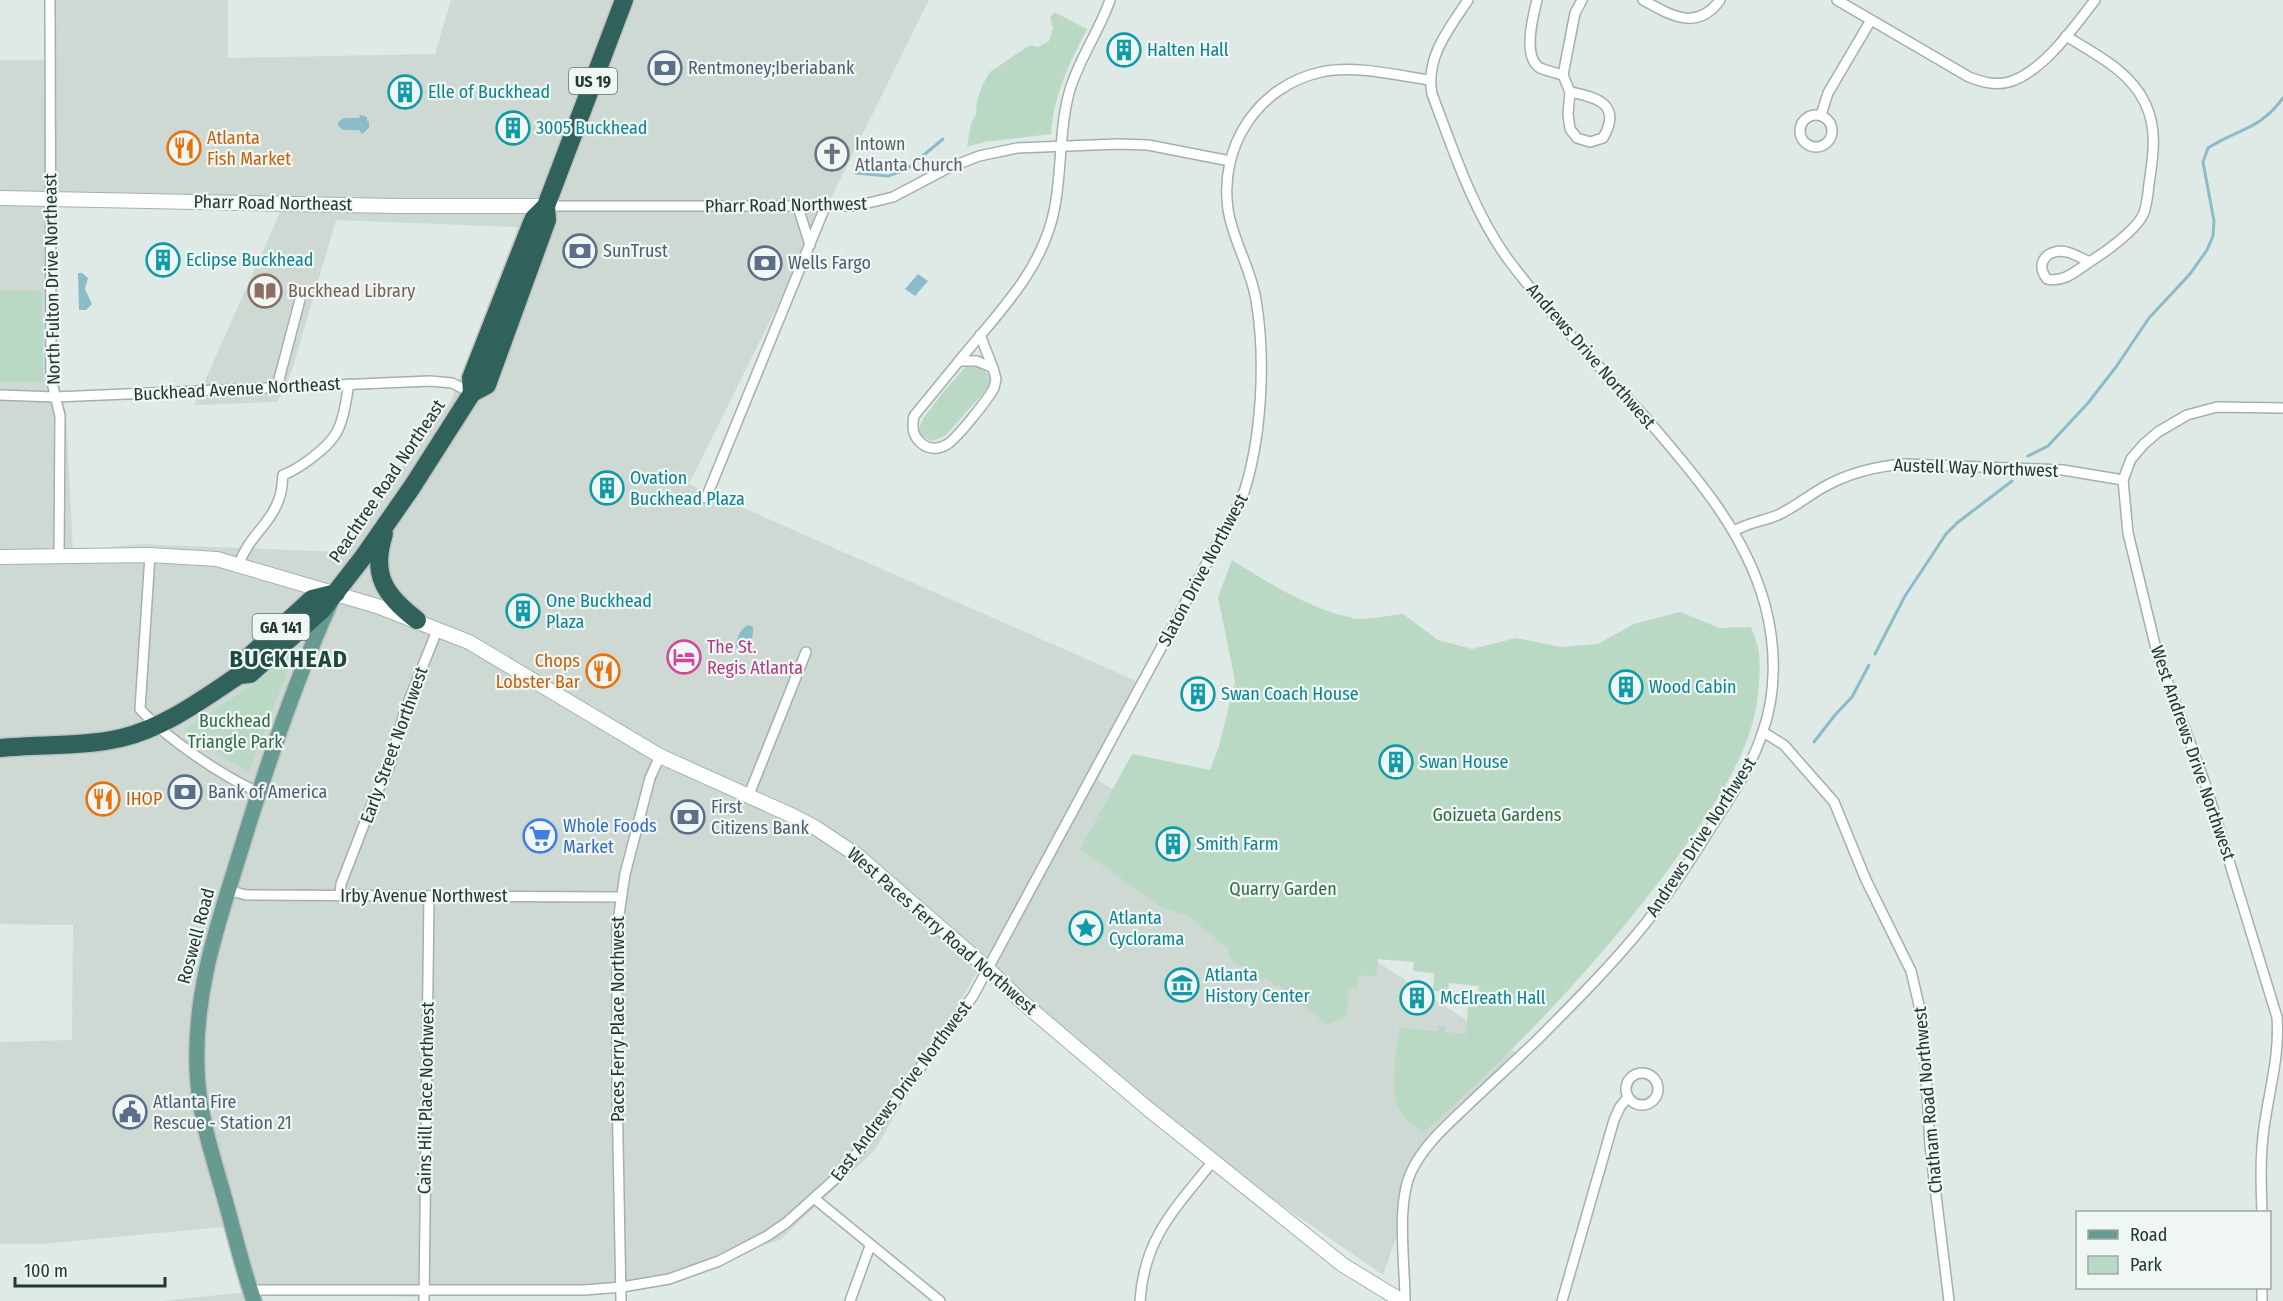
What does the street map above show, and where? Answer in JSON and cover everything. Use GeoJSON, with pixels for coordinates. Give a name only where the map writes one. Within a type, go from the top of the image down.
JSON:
{"type":"FeatureCollection","features":[{"type":"Feature","properties":{"kind":"highway","name":"US 19"},"geometry":{"type":"LineString","coordinates":[[546,206],[624,0]]}},
{"type":"Feature","properties":{"kind":"highway","name":"Peachtree Road Northeast"},"geometry":{"type":"LineString","coordinates":[[336,593],[387,523],[472,393],[487,385],[547,220],[546,206]]}},
{"type":"Feature","properties":{"kind":"highway"},"geometry":{"type":"LineString","coordinates":[[387,523],[378,555],[380,575],[383,584],[396,603],[417,620]]}},
{"type":"Feature","properties":{"kind":"highway","name":"GA 141"},"geometry":{"type":"LineString","coordinates":[[0,748],[110,741],[136,734],[183,712],[239,675],[240,665],[312,599],[336,593]]}},
{"type":"Feature","properties":{"kind":"main road","name":"Pharr Road Northeast"},"geometry":{"type":"LineString","coordinates":[[0,198],[396,206],[546,206]]}},
{"type":"Feature","properties":{"kind":"main road","name":"West Paces Ferry Road Northwest"},"geometry":{"type":"LineString","coordinates":[[0,557],[150,555],[217,559],[336,593],[417,620],[469,642],[501,659],[660,756],[816,828],[858,856],[988,969],[1084,1057],[1344,1265],[1403,1301]]}},
{"type":"Feature","properties":{"kind":"main road","name":"Roswell Road"},"geometry":{"type":"LineString","coordinates":[[252,1295],[206,1132],[197,1070],[197,1029],[201,988],[258,792],[312,644],[336,593]]}},
{"type":"Feature","properties":{"kind":"street","name":"North Fulton Drive Northeast"},"geometry":{"type":"LineString","coordinates":[[50,0],[51,378],[60,416],[59,557]]}},
{"type":"Feature","properties":{"kind":"street"},"geometry":{"type":"LineString","coordinates":[[980,336],[996,379],[994,388],[950,443],[938,448],[926,446],[918,441],[914,433],[912,425],[914,416],[1021,285],[1042,249],[1055,206],[1063,116],[1070,89],[1110,0]]}},
{"type":"Feature","properties":{"kind":"street"},"geometry":{"type":"LineString","coordinates":[[1429,80],[1432,62],[1442,41],[1468,0]]}},
{"type":"Feature","properties":{"kind":"street"},"geometry":{"type":"LineString","coordinates":[[1537,0],[1529,30],[1533,58],[1539,67],[1563,75]]}},
{"type":"Feature","properties":{"kind":"street"},"geometry":{"type":"LineString","coordinates":[[1570,92],[1603,102],[1610,113],[1610,126],[1603,138],[1590,142],[1577,138],[1570,129],[1568,114],[1570,92],[1563,75],[1575,13],[1582,0]]}},
{"type":"Feature","properties":{"kind":"street"},"geometry":{"type":"LineString","coordinates":[[1642,0],[1674,17],[1695,18],[1711,11],[1720,0]]}},
{"type":"Feature","properties":{"kind":"street"},"geometry":{"type":"LineString","coordinates":[[1837,0],[1969,77],[1990,83],[2010,82],[2026,75],[2066,36],[2095,0]]}},
{"type":"Feature","properties":{"kind":"street"},"geometry":{"type":"LineString","coordinates":[[1821,115],[1828,93],[1871,20]]}},
{"type":"Feature","properties":{"kind":"street"},"geometry":{"type":"LineString","coordinates":[[2066,36],[2129,79],[2145,103],[2153,131],[2153,155],[2143,214],[2133,228],[2090,262],[2056,281],[2047,279],[2042,273],[2041,264],[2045,256],[2054,252],[2067,252],[2090,262]]}},
{"type":"Feature","properties":{"kind":"street","name":"Slaton Drive Northwest"},"geometry":{"type":"LineString","coordinates":[[988,969],[1233,516],[1250,476],[1259,425],[1259,323],[1251,279],[1228,210],[1226,185],[1230,161],[1239,135],[1255,111],[1274,93],[1300,79],[1321,72],[1346,70],[1429,80]]}},
{"type":"Feature","properties":{"kind":"street","name":"Andrews Drive Northwest"},"geometry":{"type":"LineString","coordinates":[[1403,1301],[1404,1196],[1409,1176],[1418,1157],[1447,1125],[1568,1009],[1643,927],[1687,865],[1752,759],[1763,732],[1773,683],[1771,633],[1758,582],[1734,531],[1689,467],[1534,292],[1504,254],[1468,188],[1432,94],[1429,80]]}},
{"type":"Feature","properties":{"kind":"street","name":"Pharr Road Northwest"},"geometry":{"type":"LineString","coordinates":[[546,206],[856,206],[893,197],[945,169],[979,156],[1017,148],[1060,145],[1148,145],[1230,161]]}},
{"type":"Feature","properties":{"kind":"street"},"geometry":{"type":"LineString","coordinates":[[798,207],[810,245]]}},
{"type":"Feature","properties":{"kind":"street"},"geometry":{"type":"LineString","coordinates":[[706,498],[825,207]]}},
{"type":"Feature","properties":{"kind":"street"},"geometry":{"type":"LineString","coordinates":[[277,387],[302,292]]}},
{"type":"Feature","properties":{"kind":"street"},"geometry":{"type":"LineString","coordinates":[[959,361],[977,361],[993,368]]}},
{"type":"Feature","properties":{"kind":"street","name":"Buckhead Avenue Northeast"},"geometry":{"type":"LineString","coordinates":[[0,395],[56,397],[443,382],[452,383],[472,393]]}},
{"type":"Feature","properties":{"kind":"street"},"geometry":{"type":"LineString","coordinates":[[239,564],[248,543],[269,518],[280,499],[283,476],[299,468],[335,435],[341,421],[349,384]]}},
{"type":"Feature","properties":{"kind":"street"},"geometry":{"type":"LineString","coordinates":[[2123,480],[2131,459],[2144,444],[2158,432],[2187,415],[2217,408],[2283,408]]}},
{"type":"Feature","properties":{"kind":"street","name":"Austell Way Northwest"},"geometry":{"type":"LineString","coordinates":[[1734,531],[1779,514],[1850,475],[1886,465],[2063,470],[2123,480]]}},
{"type":"Feature","properties":{"kind":"street","name":"West Andrews Drive Northwest"},"geometry":{"type":"LineString","coordinates":[[2123,480],[2128,533],[2157,654],[2206,786],[2277,1017],[2278,1055],[2261,1155],[2262,1211]]}},
{"type":"Feature","properties":{"kind":"street"},"geometry":{"type":"LineString","coordinates":[[150,555],[140,709],[154,725],[242,785],[258,792]]}},
{"type":"Feature","properties":{"kind":"street","name":"Early Street Northwest"},"geometry":{"type":"LineString","coordinates":[[340,895],[341,884],[375,796],[389,768],[404,713],[438,628]]}},
{"type":"Feature","properties":{"kind":"street"},"geometry":{"type":"LineString","coordinates":[[748,797],[806,652]]}},
{"type":"Feature","properties":{"kind":"street","name":"Chatham Road Northwest"},"geometry":{"type":"LineString","coordinates":[[1763,732],[1784,745],[1834,802],[1866,880],[1911,971],[1923,1022],[1930,1146],[1949,1301]]}},
{"type":"Feature","properties":{"kind":"street","name":"Paces Ferry Place Northwest"},"geometry":{"type":"LineString","coordinates":[[621,1301],[617,928],[620,897],[650,778],[660,756]]}},
{"type":"Feature","properties":{"kind":"street","name":"Irby Avenue Northwest"},"geometry":{"type":"LineString","coordinates":[[228,890],[246,895],[620,897]]}},
{"type":"Feature","properties":{"kind":"street","name":"Cains Hill Place Northwest"},"geometry":{"type":"LineString","coordinates":[[424,1301],[429,896]]}},
{"type":"Feature","properties":{"kind":"street","name":"East Andrews Drive Northwest"},"geometry":{"type":"LineString","coordinates":[[252,1295],[425,1289],[584,1290],[622,1287],[669,1279],[719,1261],[767,1236],[814,1199],[835,1179],[858,1152],[957,1020],[988,969]]}},
{"type":"Feature","properties":{"kind":"street"},"geometry":{"type":"LineString","coordinates":[[1562,1301],[1614,1120],[1628,1096]]}},
{"type":"Feature","properties":{"kind":"street"},"geometry":{"type":"LineString","coordinates":[[1140,1301],[1145,1262],[1154,1241],[1163,1224],[1213,1161]]}},
{"type":"Feature","properties":{"kind":"street"},"geometry":{"type":"LineString","coordinates":[[814,1199],[940,1301]]}},
{"type":"Feature","properties":{"kind":"street"},"geometry":{"type":"LineString","coordinates":[[850,1301],[870,1246]]}},
{"type":"Feature","properties":{"kind":"shaded area"},"geometry":{"type":"Polygon","coordinates":[[[54,0],[228,0],[228,58],[435,54],[451,0],[929,0],[689,484],[1143,684],[1098,780],[1526,1059],[1431,1138],[1402,1194],[1404,1215],[1383,1275],[1222,1164],[981,965],[875,1150],[780,1240],[645,1280],[421,1297],[248,1292],[252,1301],[162,1301],[247,1292],[233,1226],[41,1244],[0,1244],[0,1042],[72,1040],[73,925],[0,924],[0,60],[54,60],[54,0]],[[55,198],[57,396],[66,411],[73,551],[140,544],[340,552],[451,401],[518,227],[336,220],[292,370],[277,402],[194,405],[283,206],[55,198]]]}},
{"type":"Feature","properties":{"kind":"green space"},"geometry":{"type":"Polygon","coordinates":[[[1054,12],[1087,29],[1068,67],[1059,92],[1051,134],[984,142],[967,147],[971,123],[976,114],[977,100],[990,72],[1030,45],[1038,47],[1049,41],[1053,28],[1050,18],[1054,12]]]}},
{"type":"Feature","properties":{"kind":"green space"},"geometry":{"type":"Polygon","coordinates":[[[0,290],[42,291],[43,382],[0,382],[0,290]]]}},
{"type":"Feature","properties":{"kind":"green space"},"geometry":{"type":"Polygon","coordinates":[[[977,364],[989,375],[990,383],[987,389],[945,436],[932,441],[921,436],[919,429],[923,419],[942,394],[966,366],[977,364]]]}},
{"type":"Feature","properties":{"kind":"green space","name":"Goizueta Gardens"},"geometry":{"type":"Polygon","coordinates":[[[1232,560],[1290,594],[1321,609],[1359,619],[1403,614],[1438,640],[1472,649],[1516,638],[1561,647],[1598,644],[1634,624],[1680,612],[1720,628],[1751,627],[1756,640],[1759,653],[1759,680],[1752,725],[1738,761],[1709,811],[1648,896],[1588,968],[1492,1069],[1424,1132],[1404,1116],[1396,1101],[1394,1069],[1399,1028],[1438,1031],[1439,1026],[1445,1026],[1445,1032],[1466,1034],[1468,1007],[1477,1007],[1479,986],[1449,983],[1448,992],[1433,991],[1434,973],[1413,971],[1414,962],[1378,959],[1376,977],[1358,975],[1357,989],[1349,988],[1347,1015],[1328,1025],[1279,985],[1276,987],[1266,979],[1258,980],[1246,973],[1246,967],[1234,963],[1228,954],[1228,948],[1188,916],[1162,908],[1080,849],[1132,754],[1210,770],[1219,746],[1235,681],[1218,597],[1232,560]]]}},
{"type":"Feature","properties":{"kind":"green space","name":"Buckhead Triangle Park"},"geometry":{"type":"Polygon","coordinates":[[[298,645],[248,773],[184,730],[268,674],[298,645]]]}},
{"type":"Feature","properties":{"kind":"water"},"geometry":{"type":"Polygon","coordinates":[[[360,115],[367,117],[369,121],[369,128],[362,134],[359,130],[343,130],[338,125],[338,122],[344,118],[359,118],[360,115]]]}},
{"type":"Feature","properties":{"kind":"water"},"geometry":{"type":"Polygon","coordinates":[[[78,273],[88,278],[85,289],[92,304],[86,310],[79,310],[78,273]]]}},
{"type":"Feature","properties":{"kind":"water"},"geometry":{"type":"Polygon","coordinates":[[[918,274],[928,281],[915,296],[905,289],[918,274]]]}},
{"type":"Feature","properties":{"kind":"water"},"geometry":{"type":"Polygon","coordinates":[[[748,625],[753,627],[753,636],[745,651],[736,647],[736,643],[739,634],[748,625]]]}},
{"type":"Feature","properties":{"kind":"waterway"},"geometry":{"type":"LineString","coordinates":[[2028,456],[2048,446],[2088,403],[2149,318],[2190,274],[2207,250],[2213,236],[2214,221],[2203,162],[2208,148],[2257,123],[2266,117],[2283,98]]}},
{"type":"Feature","properties":{"kind":"waterway"},"geometry":{"type":"LineString","coordinates":[[856,173],[888,176],[907,169],[943,139]]}},
{"type":"Feature","properties":{"kind":"waterway"},"geometry":{"type":"LineString","coordinates":[[1875,654],[1905,596],[1946,534],[2012,481]]}},
{"type":"Feature","properties":{"kind":"waterway"},"geometry":{"type":"LineString","coordinates":[[1814,742],[1852,697],[1869,665]]}},
{"type":"Feature","properties":{"kind":"place","name":"Halten Hall"},"geometry":{"type":"Point","coordinates":[1124,50]}},
{"type":"Feature","properties":{"kind":"place","name":"Rentmoney;Iberiabank"},"geometry":{"type":"Point","coordinates":[665,68]}},
{"type":"Feature","properties":{"kind":"place","name":"Elle of Buckhead"},"geometry":{"type":"Point","coordinates":[405,92]}},
{"type":"Feature","properties":{"kind":"place","name":"3005 Buckhead"},"geometry":{"type":"Point","coordinates":[513,128]}},
{"type":"Feature","properties":{"kind":"place","name":"Atlanta Fish Market"},"geometry":{"type":"Point","coordinates":[184,148]}},
{"type":"Feature","properties":{"kind":"place","name":"Intown Atlanta Church"},"geometry":{"type":"Point","coordinates":[832,154]}},
{"type":"Feature","properties":{"kind":"place","name":"SunTrust"},"geometry":{"type":"Point","coordinates":[580,251]}},
{"type":"Feature","properties":{"kind":"place","name":"Eclipse Buckhead"},"geometry":{"type":"Point","coordinates":[163,260]}},
{"type":"Feature","properties":{"kind":"place","name":"Wells Fargo"},"geometry":{"type":"Point","coordinates":[765,263]}},
{"type":"Feature","properties":{"kind":"place","name":"Buckhead Library"},"geometry":{"type":"Point","coordinates":[265,291]}},
{"type":"Feature","properties":{"kind":"place","name":"Ovation Buckhead Plaza"},"geometry":{"type":"Point","coordinates":[607,488]}},
{"type":"Feature","properties":{"kind":"place","name":"One Buckhead Plaza"},"geometry":{"type":"Point","coordinates":[523,611]}},
{"type":"Feature","properties":{"kind":"place","name":"The St. Regis Atlanta"},"geometry":{"type":"Point","coordinates":[684,657]}},
{"type":"Feature","properties":{"kind":"place","name":"Chops Lobster Bar"},"geometry":{"type":"Point","coordinates":[603,671]}},
{"type":"Feature","properties":{"kind":"place","name":"Wood Cabin"},"geometry":{"type":"Point","coordinates":[1626,687]}},
{"type":"Feature","properties":{"kind":"place","name":"Swan Coach House"},"geometry":{"type":"Point","coordinates":[1198,694]}},
{"type":"Feature","properties":{"kind":"place","name":"Swan House"},"geometry":{"type":"Point","coordinates":[1396,762]}},
{"type":"Feature","properties":{"kind":"place","name":"Bank of America"},"geometry":{"type":"Point","coordinates":[185,792]}},
{"type":"Feature","properties":{"kind":"place","name":"IHOP"},"geometry":{"type":"Point","coordinates":[103,799]}},
{"type":"Feature","properties":{"kind":"place","name":"First Citizens Bank"},"geometry":{"type":"Point","coordinates":[688,817]}},
{"type":"Feature","properties":{"kind":"place","name":"Whole Foods Market"},"geometry":{"type":"Point","coordinates":[540,836]}},
{"type":"Feature","properties":{"kind":"place","name":"Smith Farm"},"geometry":{"type":"Point","coordinates":[1173,844]}},
{"type":"Feature","properties":{"kind":"place","name":"Atlanta Cyclorama"},"geometry":{"type":"Point","coordinates":[1086,928]}},
{"type":"Feature","properties":{"kind":"place","name":"Atlanta History Center"},"geometry":{"type":"Point","coordinates":[1182,985]}},
{"type":"Feature","properties":{"kind":"place","name":"McElreath Hall"},"geometry":{"type":"Point","coordinates":[1417,998]}},
{"type":"Feature","properties":{"kind":"place","name":"Atlanta Fire Rescue - Station 21"},"geometry":{"type":"Point","coordinates":[130,1112]}},
{"type":"Feature","properties":{"kind":"district","name":"BUCKHEAD"},"geometry":{"type":"Point","coordinates":[289,659]}},
{"type":"Feature","properties":{"kind":"park label","name":"Quarry Garden"},"geometry":{"type":"Point","coordinates":[1283,889]}}]}
